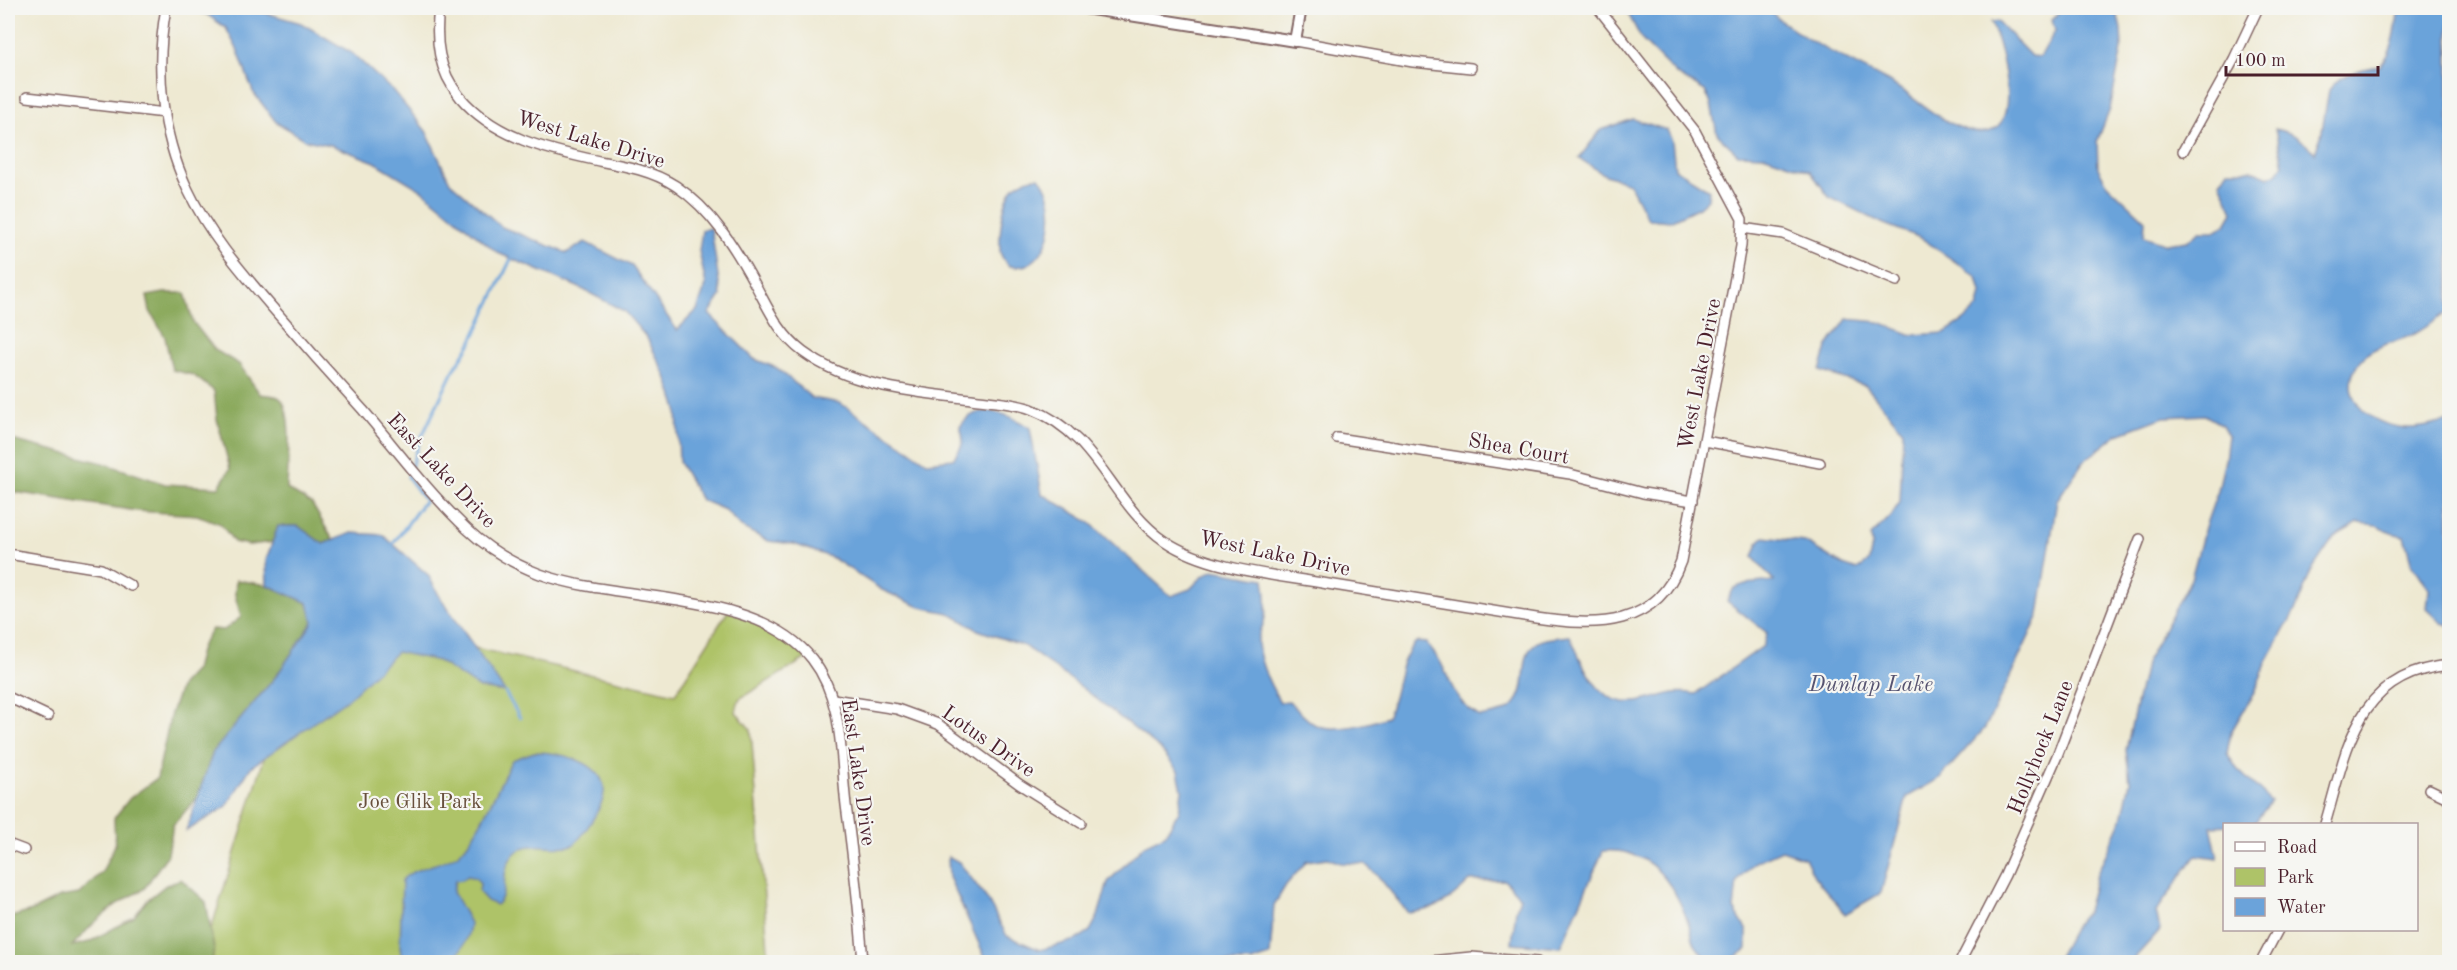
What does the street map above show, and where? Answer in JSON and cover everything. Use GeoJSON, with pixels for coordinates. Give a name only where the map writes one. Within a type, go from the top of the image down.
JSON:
{"type":"FeatureCollection","features":[{"type":"Feature","properties":{"kind":"street","name":"East Lake Drive"},"geometry":{"type":"LineString","coordinates":[[166,8],[159,60],[165,113],[170,140],[184,180],[204,220],[220,243],[293,331],[467,529],[495,550],[542,575],[693,603],[758,621],[790,639],[810,656],[821,671],[833,699],[843,761],[863,963]]}},
{"type":"Feature","properties":{"kind":"street","name":"West Lake Drive"},"geometry":{"type":"LineString","coordinates":[[440,8],[437,38],[440,58],[446,75],[467,104],[490,124],[526,142],[576,156],[633,167],[655,175],[688,195],[718,225],[783,333],[807,355],[834,369],[886,388],[1011,404],[1044,415],[1059,424],[1091,453],[1124,500],[1149,528],[1186,553],[1258,572],[1513,615],[1557,621],[1605,621],[1638,614],[1652,605],[1672,583],[1681,561],[1739,260],[1742,219],[1695,131],[1598,8]]}},
{"type":"Feature","properties":{"kind":"street"},"geometry":{"type":"LineString","coordinates":[[1085,8],[1413,62],[1471,68]]}},
{"type":"Feature","properties":{"kind":"street"},"geometry":{"type":"LineString","coordinates":[[1295,41],[1301,8]]}},
{"type":"Feature","properties":{"kind":"street"},"geometry":{"type":"LineString","coordinates":[[2183,151],[2234,59],[2258,8]]}},
{"type":"Feature","properties":{"kind":"street"},"geometry":{"type":"LineString","coordinates":[[27,97],[165,113]]}},
{"type":"Feature","properties":{"kind":"street"},"geometry":{"type":"LineString","coordinates":[[1742,228],[1783,234],[1897,281]]}},
{"type":"Feature","properties":{"kind":"street","name":"Shea Court"},"geometry":{"type":"LineString","coordinates":[[1336,438],[1570,474],[1642,493],[1693,501]]}},
{"type":"Feature","properties":{"kind":"street"},"geometry":{"type":"LineString","coordinates":[[1705,441],[1820,463]]}},
{"type":"Feature","properties":{"kind":"street","name":"Hollyhock Lane"},"geometry":{"type":"LineString","coordinates":[[1960,963],[2005,874],[2057,756],[2140,539]]}},
{"type":"Feature","properties":{"kind":"street"},"geometry":{"type":"LineString","coordinates":[[8,554],[101,569],[131,586]]}},
{"type":"Feature","properties":{"kind":"street"},"geometry":{"type":"LineString","coordinates":[[2326,823],[2355,726],[2368,706],[2381,692],[2407,675],[2424,668],[2450,665]]}},
{"type":"Feature","properties":{"kind":"street"},"geometry":{"type":"LineString","coordinates":[[8,697],[48,716]]}},
{"type":"Feature","properties":{"kind":"street","name":"Lotus Drive"},"geometry":{"type":"LineString","coordinates":[[833,699],[897,708],[938,724],[1019,784],[1081,824]]}},
{"type":"Feature","properties":{"kind":"street"},"geometry":{"type":"LineString","coordinates":[[2429,789],[2450,799]]}},
{"type":"Feature","properties":{"kind":"street"},"geometry":{"type":"LineString","coordinates":[[8,844],[24,850]]}},
{"type":"Feature","properties":{"kind":"street"},"geometry":{"type":"LineString","coordinates":[[2261,963],[2277,931]]}},
{"type":"Feature","properties":{"kind":"street"},"geometry":{"type":"LineString","coordinates":[[1420,963],[1471,957],[1537,963]]}},
{"type":"Feature","properties":{"kind":"green space"},"geometry":{"type":"Polygon","coordinates":[[[185,293],[193,322],[215,350],[239,364],[260,394],[278,397],[283,403],[287,412],[288,425],[287,489],[312,504],[333,540],[323,544],[298,526],[278,526],[273,542],[249,545],[234,542],[221,524],[197,515],[137,511],[8,491],[8,439],[103,463],[165,484],[219,487],[230,469],[217,419],[214,391],[193,375],[172,370],[165,337],[150,311],[147,296],[185,293]]]}},
{"type":"Feature","properties":{"kind":"green space"},"geometry":{"type":"Polygon","coordinates":[[[236,580],[267,585],[308,603],[314,622],[277,675],[213,752],[197,798],[173,825],[168,854],[144,889],[117,904],[94,923],[72,946],[89,942],[134,917],[147,900],[166,885],[181,879],[206,902],[214,949],[212,962],[8,962],[8,918],[32,911],[60,897],[79,894],[102,872],[115,845],[114,818],[130,798],[157,778],[171,713],[181,685],[195,670],[201,647],[212,629],[224,630],[241,617],[235,595],[236,580]]]}},
{"type":"Feature","properties":{"kind":"green space","name":"Joe Glik Park"},"geometry":{"type":"Polygon","coordinates":[[[310,610],[675,694],[728,611],[758,621],[810,656],[739,699],[736,712],[751,730],[769,962],[201,962],[310,610]]]}},
{"type":"Feature","properties":{"kind":"water","name":"Dunlap Lake"},"geometry":{"type":"Polygon","coordinates":[[[159,8],[248,8],[301,23],[352,53],[395,93],[426,131],[450,182],[502,227],[567,253],[585,242],[632,266],[677,330],[697,310],[706,285],[699,251],[702,230],[711,228],[721,296],[709,314],[754,359],[777,368],[812,398],[840,403],[927,462],[953,459],[962,444],[963,436],[960,427],[967,419],[984,411],[1003,414],[1030,428],[1042,494],[1088,521],[1171,596],[1190,589],[1213,570],[1264,579],[1266,611],[1258,640],[1260,656],[1280,702],[1289,701],[1318,726],[1343,728],[1387,717],[1404,659],[1416,642],[1427,643],[1441,663],[1460,700],[1480,717],[1507,710],[1516,703],[1521,693],[1528,653],[1533,645],[1556,637],[1570,636],[1596,686],[1617,700],[1630,702],[1675,693],[1696,694],[1763,646],[1767,633],[1727,601],[1734,588],[1745,584],[1774,581],[1753,557],[1758,543],[1764,537],[1805,542],[1843,565],[1857,570],[1869,561],[1871,536],[1891,516],[1900,502],[1903,431],[1866,386],[1820,371],[1827,347],[1847,319],[1879,322],[1912,335],[1944,333],[1963,321],[1978,307],[1981,293],[1977,277],[1921,238],[1884,224],[1829,197],[1810,171],[1763,155],[1738,154],[1717,134],[1711,104],[1705,91],[1677,75],[1642,40],[1625,8],[1767,8],[1778,19],[1807,39],[1887,81],[1953,125],[1985,132],[1998,126],[2005,113],[2007,95],[2001,55],[1991,22],[1997,21],[2031,56],[2040,57],[2055,31],[2052,20],[2062,8],[2116,8],[2121,29],[2122,49],[2110,109],[2097,142],[2098,168],[2107,184],[2145,220],[2144,236],[2166,244],[2187,241],[2200,231],[2215,231],[2226,224],[2233,212],[2220,182],[2228,170],[2252,170],[2269,177],[2277,173],[2283,165],[2275,129],[2298,137],[2315,153],[2321,136],[2329,90],[2339,80],[2352,73],[2380,66],[2392,46],[2399,8],[2449,8],[2449,312],[2413,335],[2378,347],[2367,354],[2357,366],[2352,378],[2351,390],[2363,410],[2373,418],[2385,423],[2412,428],[2449,421],[2449,625],[2442,623],[2427,609],[2429,589],[2411,562],[2404,536],[2391,533],[2377,525],[2358,523],[2334,537],[2311,571],[2297,607],[2268,659],[2254,693],[2231,732],[2227,753],[2237,769],[2271,801],[2255,823],[2223,823],[2223,825],[2211,826],[2218,858],[2196,855],[2156,912],[2160,930],[2131,962],[2055,962],[2073,929],[2087,911],[2096,876],[2122,819],[2130,782],[2126,750],[2145,664],[2191,579],[2225,460],[2228,435],[2222,425],[2205,415],[2164,417],[2118,434],[2083,462],[2057,500],[2039,615],[1985,728],[1940,778],[1907,797],[1881,893],[1845,914],[1814,876],[1805,858],[1782,850],[1755,862],[1737,881],[1734,909],[1747,931],[1747,949],[1729,962],[1710,962],[1696,947],[1682,908],[1658,870],[1634,855],[1619,851],[1603,851],[1561,947],[1512,943],[1520,897],[1504,880],[1470,881],[1442,904],[1427,910],[1408,913],[1378,876],[1365,864],[1341,863],[1327,858],[1307,861],[1286,885],[1274,905],[1270,956],[1252,962],[983,962],[984,955],[949,877],[948,856],[959,862],[987,899],[1007,936],[1040,950],[1076,940],[1090,931],[1098,916],[1108,882],[1144,845],[1165,835],[1179,811],[1182,790],[1178,771],[1160,749],[1084,689],[1024,646],[978,630],[949,613],[920,607],[882,590],[833,558],[794,544],[768,541],[741,527],[725,510],[701,500],[679,462],[677,409],[666,376],[647,338],[624,311],[580,288],[498,253],[423,191],[375,162],[331,145],[305,140],[276,122],[253,92],[238,51],[226,28],[206,14],[192,10],[159,8]]]}},
{"type":"Feature","properties":{"kind":"water"},"geometry":{"type":"Polygon","coordinates":[[[1633,119],[1667,130],[1672,141],[1675,169],[1709,190],[1708,199],[1699,207],[1670,221],[1648,219],[1629,183],[1603,174],[1579,158],[1601,130],[1633,119]]]}},
{"type":"Feature","properties":{"kind":"water"},"geometry":{"type":"Polygon","coordinates":[[[1039,177],[1050,203],[1049,235],[1044,249],[1035,260],[1024,266],[1009,266],[1000,250],[1001,225],[1008,197],[1016,185],[1039,177]]]}},
{"type":"Feature","properties":{"kind":"water"},"geometry":{"type":"Polygon","coordinates":[[[278,526],[298,526],[323,544],[352,533],[383,535],[428,575],[440,597],[505,692],[479,688],[438,661],[397,652],[350,697],[251,767],[226,807],[186,831],[213,752],[277,675],[313,622],[308,603],[267,585],[266,560],[278,526]]]}},
{"type":"Feature","properties":{"kind":"water"},"geometry":{"type":"Polygon","coordinates":[[[534,752],[578,760],[597,773],[603,782],[604,793],[593,819],[573,845],[527,847],[512,856],[507,866],[502,897],[496,905],[487,901],[479,892],[480,884],[476,878],[468,876],[455,881],[453,892],[470,923],[461,950],[449,962],[402,962],[400,946],[402,880],[414,871],[458,854],[480,824],[512,760],[534,752]]]}},
{"type":"Feature","properties":{"kind":"waterway"},"geometry":{"type":"LineString","coordinates":[[393,544],[425,500],[408,477],[418,445],[511,259]]}},
{"type":"Feature","properties":{"kind":"waterway"},"geometry":{"type":"LineString","coordinates":[[505,692],[520,718]]}}]}
